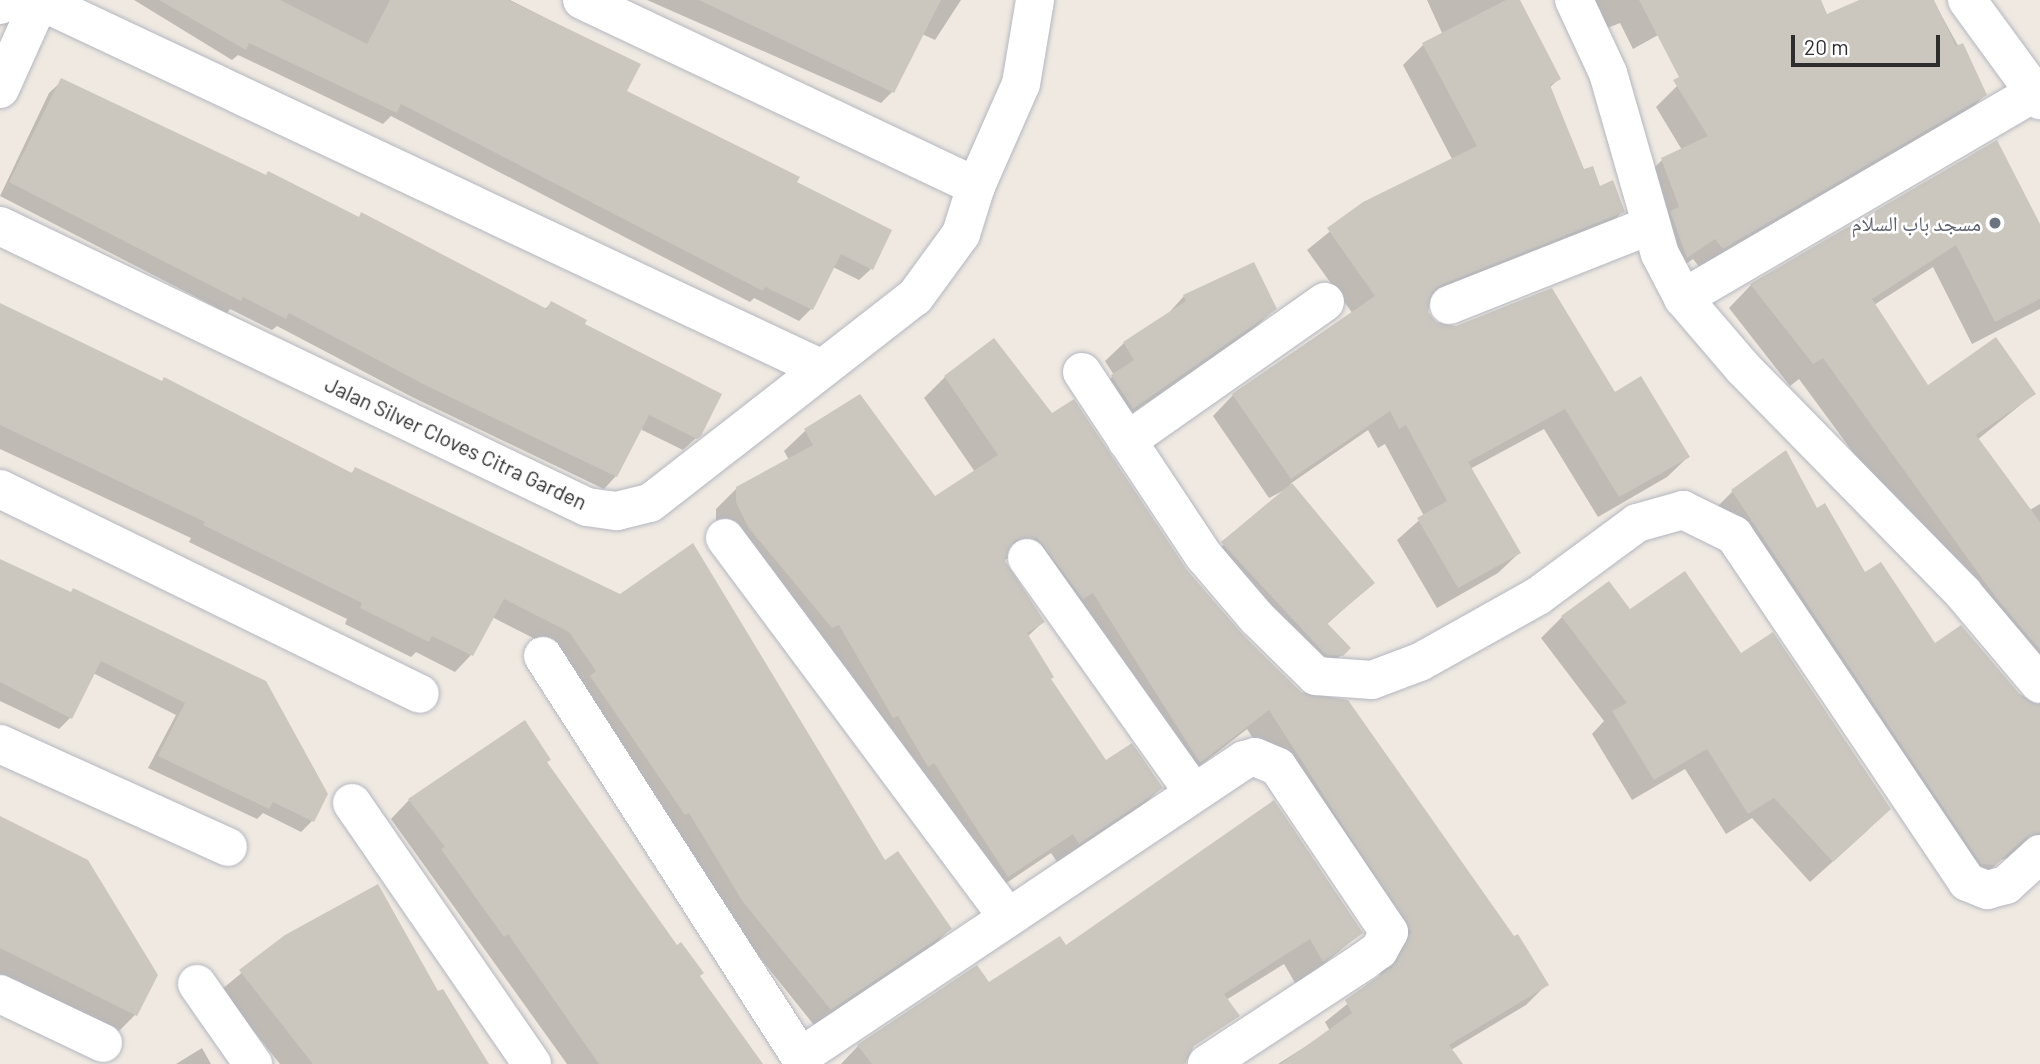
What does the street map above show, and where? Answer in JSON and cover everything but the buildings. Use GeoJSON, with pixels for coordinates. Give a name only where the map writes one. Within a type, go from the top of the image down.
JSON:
{"type":"FeatureCollection","features":[{"type":"Feature","properties":{"kind":"street"},"geometry":{"type":"LineString","coordinates":[[0,5],[2,0]]}},
{"type":"Feature","properties":{"kind":"street"},"geometry":{"type":"LineString","coordinates":[[0,89],[40,0],[822,369]]}},
{"type":"Feature","properties":{"kind":"street"},"geometry":{"type":"LineString","coordinates":[[582,0],[976,186]]}},
{"type":"Feature","properties":{"kind":"street","name":"Jalan Silver Cloves Citra Garden"},"geometry":{"type":"LineString","coordinates":[[0,226],[587,507],[617,511],[650,503],[915,298],[961,234],[976,186],[1021,84],[1035,0]]}},
{"type":"Feature","properties":{"kind":"street"},"geometry":{"type":"LineString","coordinates":[[1574,0],[1608,73],[1660,254],[1682,298],[1744,368],[1963,593],[2040,684]]}},
{"type":"Feature","properties":{"kind":"street"},"geometry":{"type":"LineString","coordinates":[[1682,298],[2038,96],[1972,1]]}},
{"type":"Feature","properties":{"kind":"street"},"geometry":{"type":"LineString","coordinates":[[1449,305],[1651,225]]}},
{"type":"Feature","properties":{"kind":"street"},"geometry":{"type":"LineString","coordinates":[[1128,441],[1325,302]]}},
{"type":"Feature","properties":{"kind":"street"},"geometry":{"type":"LineString","coordinates":[[1082,373],[1203,556],[1257,618],[1316,676],[1342,681],[1372,680],[1420,662],[1538,596],[1637,523],[1683,510],[1710,519],[1734,535],[1967,882],[1987,890],[1999,888],[2040,854]]}},
{"type":"Feature","properties":{"kind":"street"},"geometry":{"type":"LineString","coordinates":[[0,489],[420,694]]}},
{"type":"Feature","properties":{"kind":"street"},"geometry":{"type":"LineString","coordinates":[[725,538],[1007,916]]}},
{"type":"Feature","properties":{"kind":"street"},"geometry":{"type":"LineString","coordinates":[[1027,558],[1193,792]]}},
{"type":"Feature","properties":{"kind":"street"},"geometry":{"type":"LineString","coordinates":[[543,656],[798,1062],[1007,916],[1244,760],[1255,757],[1278,767],[1390,932],[1379,950],[1364,961],[1207,1064]]}},
{"type":"Feature","properties":{"kind":"street"},"geometry":{"type":"LineString","coordinates":[[0,744],[228,847]]}},
{"type":"Feature","properties":{"kind":"street"},"geometry":{"type":"LineString","coordinates":[[352,803],[532,1064]]}},
{"type":"Feature","properties":{"kind":"street"},"geometry":{"type":"LineString","coordinates":[[197,984],[253,1064]]}},
{"type":"Feature","properties":{"kind":"street"},"geometry":{"type":"LineString","coordinates":[[0,994],[103,1043]]}},
{"type":"Feature","properties":{"kind":"place","name":"مسجد باب السلام"},"geometry":{"type":"Point","coordinates":[1995,223]}}]}
